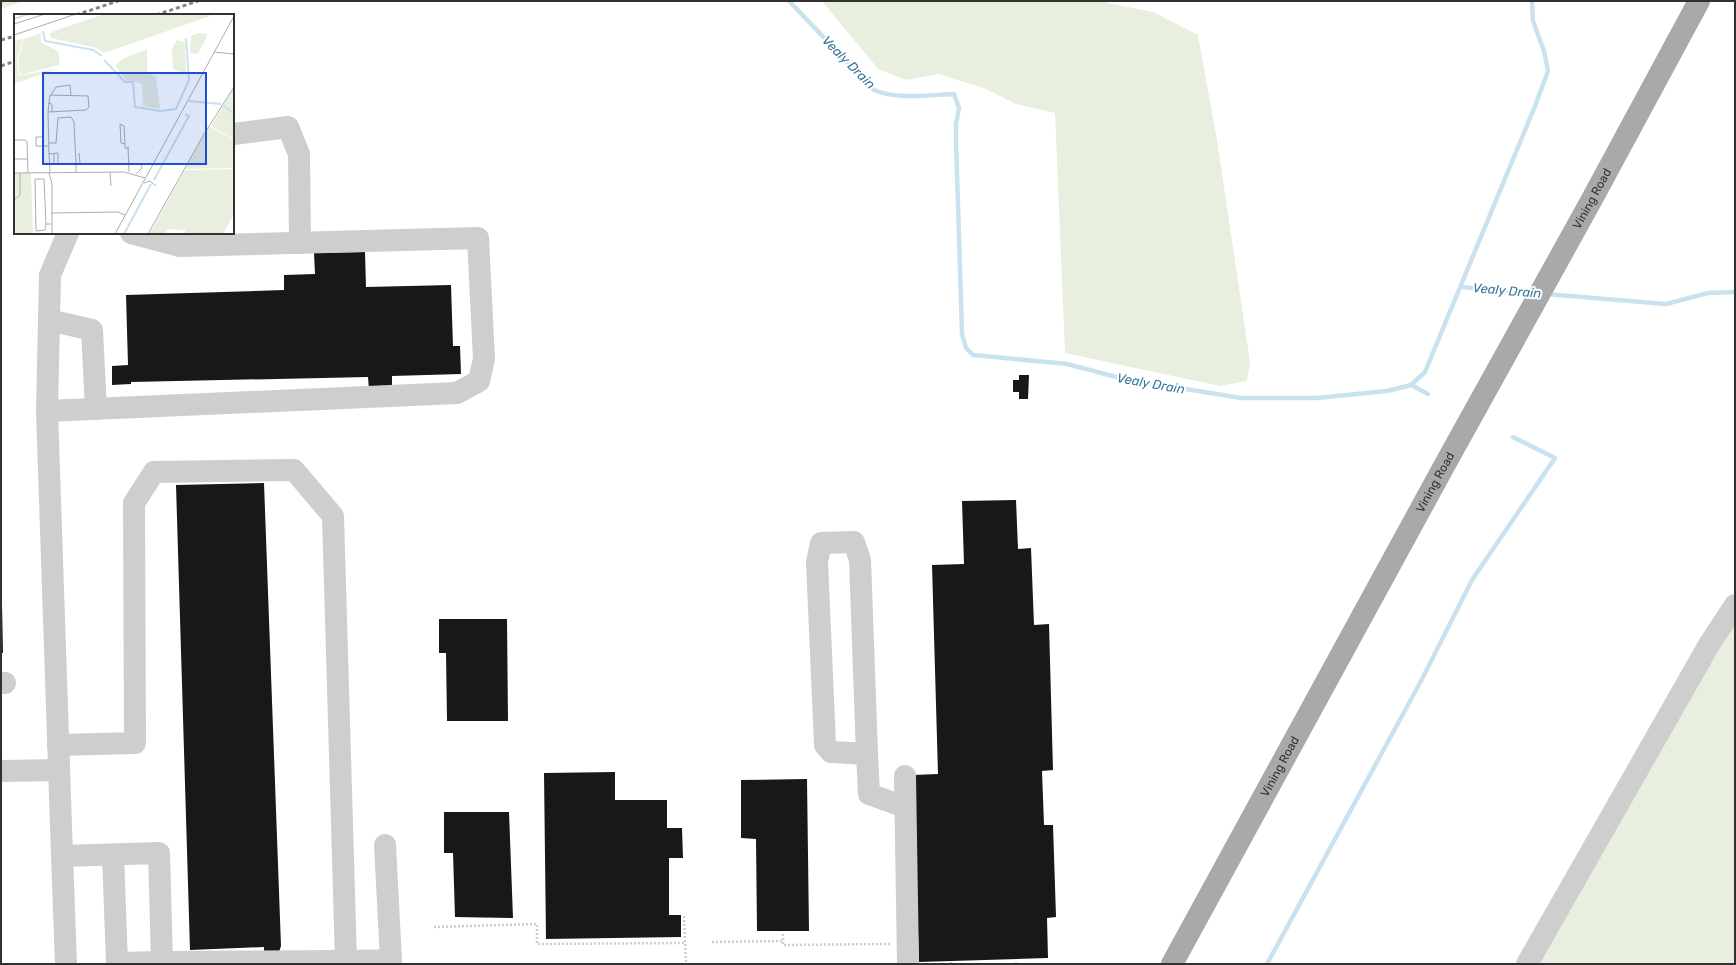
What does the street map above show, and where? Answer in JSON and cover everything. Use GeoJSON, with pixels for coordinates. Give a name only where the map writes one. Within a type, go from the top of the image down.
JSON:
{"type":"FeatureCollection","features":[{"type":"Feature","properties":{"kind":"main road","name":"Vining Road"},"geometry":{"type":"LineString","coordinates":[[1172,964],[1443,468],[1591,201],[1699,1]]}},
{"type":"Feature","properties":{"kind":"lane"},"geometry":{"type":"LineString","coordinates":[[234,134],[288,127],[299,154],[300,243]]}},
{"type":"Feature","properties":{"kind":"lane"},"geometry":{"type":"LineString","coordinates":[[66,964],[48,411],[50,275],[68,234]]}},
{"type":"Feature","properties":{"kind":"lane"},"geometry":{"type":"LineString","coordinates":[[48,411],[457,393],[479,381],[484,359],[478,238],[180,246],[135,234]]}},
{"type":"Feature","properties":{"kind":"lane"},"geometry":{"type":"LineString","coordinates":[[49,320],[92,330],[96,409]]}},
{"type":"Feature","properties":{"kind":"lane"},"geometry":{"type":"LineString","coordinates":[[58,746],[135,743],[134,503],[154,472],[294,470],[333,516],[346,962]]}},
{"type":"Feature","properties":{"kind":"lane"},"geometry":{"type":"LineString","coordinates":[[867,754],[832,752],[826,745],[817,562],[821,543],[854,542],[860,560],[869,794],[905,807]]}},
{"type":"Feature","properties":{"kind":"lane"},"geometry":{"type":"LineString","coordinates":[[1527,964],[1710,643],[1735,605]]}},
{"type":"Feature","properties":{"kind":"lane"},"geometry":{"type":"LineString","coordinates":[[1,771],[59,770]]}},
{"type":"Feature","properties":{"kind":"lane"},"geometry":{"type":"LineString","coordinates":[[905,776],[908,954]]}},
{"type":"Feature","properties":{"kind":"lane"},"geometry":{"type":"LineString","coordinates":[[113,855],[117,963],[346,962],[391,960],[385,845]]}},
{"type":"Feature","properties":{"kind":"lane"},"geometry":{"type":"LineString","coordinates":[[62,856],[159,853],[162,962]]}},
{"type":"Feature","properties":{"kind":"path"},"geometry":{"type":"LineString","coordinates":[[684,916],[686,964]]}},
{"type":"Feature","properties":{"kind":"path"},"geometry":{"type":"LineString","coordinates":[[434,927],[537,924],[537,944],[685,943]]}},
{"type":"Feature","properties":{"kind":"path"},"geometry":{"type":"LineString","coordinates":[[783,934],[783,945],[908,954]]}},
{"type":"Feature","properties":{"kind":"path"},"geometry":{"type":"LineString","coordinates":[[712,942],[783,941]]}},
{"type":"Feature","properties":{"kind":"green space"},"geometry":{"type":"Polygon","coordinates":[[[1,1],[23,1],[1,9],[1,1]]]}},
{"type":"Feature","properties":{"kind":"green space"},"geometry":{"type":"Polygon","coordinates":[[[822,1],[1108,1],[1108,3],[1153,12],[1198,35],[1217,140],[1250,362],[1247,381],[1220,386],[1065,353],[1055,113],[1016,104],[986,89],[939,74],[906,80],[878,69],[822,1]]]}},
{"type":"Feature","properties":{"kind":"green space"},"geometry":{"type":"Polygon","coordinates":[[[1735,602],[1735,964],[1532,964],[1735,602]]]}},
{"type":"Feature","properties":{"kind":"building"},"geometry":{"type":"Polygon","coordinates":[[[365,252],[366,287],[451,285],[453,346],[460,346],[461,374],[392,376],[392,389],[369,390],[368,377],[131,382],[131,384],[112,385],[112,366],[128,365],[126,295],[284,290],[284,275],[315,274],[314,253],[365,252]]]}},
{"type":"Feature","properties":{"kind":"building"},"geometry":{"type":"Polygon","coordinates":[[[1019,375],[1029,375],[1028,399],[1019,399],[1019,392],[1013,392],[1013,380],[1019,380],[1019,375]]]}},
{"type":"Feature","properties":{"kind":"building"},"geometry":{"type":"Polygon","coordinates":[[[264,483],[281,946],[279,952],[264,952],[264,947],[190,950],[176,485],[264,483]]]}},
{"type":"Feature","properties":{"kind":"building"},"geometry":{"type":"Polygon","coordinates":[[[1016,500],[1018,549],[1031,548],[1034,625],[1049,624],[1053,770],[1042,771],[1044,825],[1053,825],[1056,917],[1047,918],[1048,958],[919,962],[913,775],[938,774],[932,565],[964,564],[962,501],[1016,500]]]}},
{"type":"Feature","properties":{"kind":"building"},"geometry":{"type":"Polygon","coordinates":[[[2,604],[3,653],[1,653],[2,604]]]}},
{"type":"Feature","properties":{"kind":"building"},"geometry":{"type":"Polygon","coordinates":[[[439,619],[507,619],[508,721],[447,721],[446,653],[439,653],[439,619]]]}},
{"type":"Feature","properties":{"kind":"building"},"geometry":{"type":"Polygon","coordinates":[[[615,772],[615,800],[667,800],[667,828],[682,828],[683,858],[669,858],[669,915],[681,915],[681,937],[546,939],[544,773],[615,772]]]}},
{"type":"Feature","properties":{"kind":"building"},"geometry":{"type":"Polygon","coordinates":[[[807,779],[809,931],[757,931],[756,839],[741,838],[741,780],[807,779]]]}},
{"type":"Feature","properties":{"kind":"building"},"geometry":{"type":"Polygon","coordinates":[[[444,812],[509,812],[513,918],[455,917],[453,853],[444,853],[444,812]]]}},
{"type":"Feature","properties":{"kind":"waterway","name":"Vealy Drain"},"geometry":{"type":"LineString","coordinates":[[789,1],[874,90],[892,95],[903,96],[954,94],[959,108],[956,124],[956,141],[962,334],[966,348],[973,355],[1067,364],[1124,379],[1241,398],[1317,398],[1387,391],[1411,385],[1425,372],[1535,106],[1548,71],[1544,51],[1533,21],[1532,1]]}},
{"type":"Feature","properties":{"kind":"waterway","name":"Vealy Drain"},"geometry":{"type":"LineString","coordinates":[[1461,287],[1533,293]]}},
{"type":"Feature","properties":{"kind":"waterway","name":"Vealy Drain"},"geometry":{"type":"LineString","coordinates":[[1546,294],[1666,304],[1708,293],[1735,292]]}},
{"type":"Feature","properties":{"kind":"waterway"},"geometry":{"type":"LineString","coordinates":[[1411,385],[1428,394]]}},
{"type":"Feature","properties":{"kind":"waterway"},"geometry":{"type":"LineString","coordinates":[[1267,964],[1421,681],[1472,580],[1555,458],[1513,437]]}},
{"type":"Feature","properties":{"kind":"railway"},"geometry":{"type":"LineString","coordinates":[[79,14],[118,1]]}},
{"type":"Feature","properties":{"kind":"railway"},"geometry":{"type":"LineString","coordinates":[[159,14],[198,1]]}},
{"type":"Feature","properties":{"kind":"railway"},"geometry":{"type":"LineString","coordinates":[[1,40],[14,36]]}},
{"type":"Feature","properties":{"kind":"railway"},"geometry":{"type":"LineString","coordinates":[[1,66],[14,61]]}}]}
